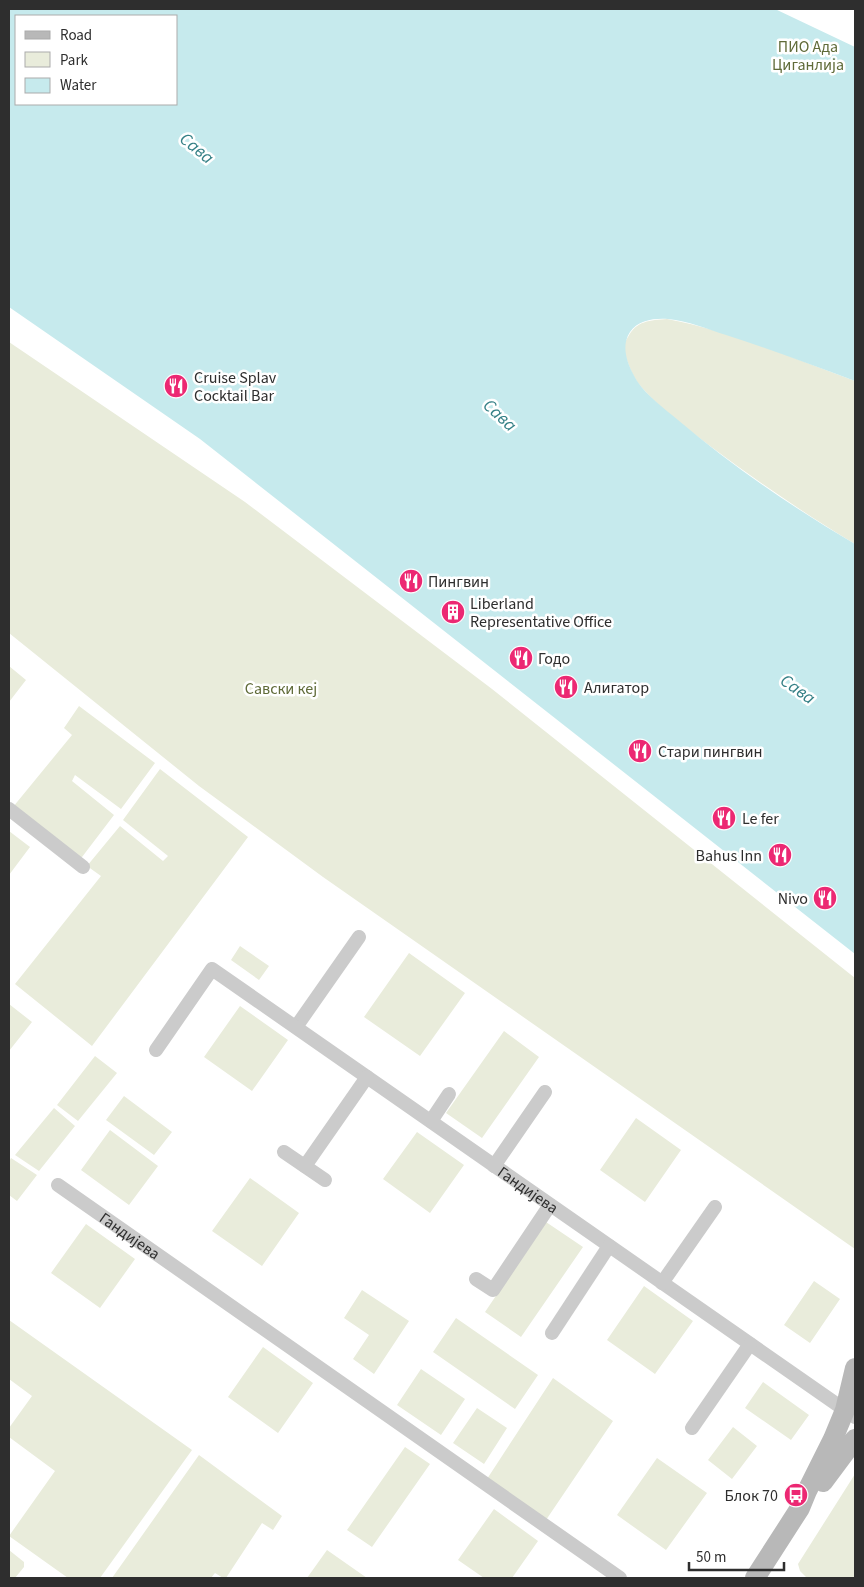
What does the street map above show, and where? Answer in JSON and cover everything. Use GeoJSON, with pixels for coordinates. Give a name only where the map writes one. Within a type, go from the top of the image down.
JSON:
{"type":"FeatureCollection","features":[{"type":"Feature","properties":{"kind":"street"},"geometry":{"type":"LineString","coordinates":[[9,809],[83,867]]}},
{"type":"Feature","properties":{"kind":"street"},"geometry":{"type":"LineString","coordinates":[[296,1027],[359,937]]}},
{"type":"Feature","properties":{"kind":"street","name":"Гандијева"},"geometry":{"type":"LineString","coordinates":[[156,1050],[212,969],[850,1414]]}},
{"type":"Feature","properties":{"kind":"street"},"geometry":{"type":"LineString","coordinates":[[305,1166],[367,1077]]}},
{"type":"Feature","properties":{"kind":"street"},"geometry":{"type":"LineString","coordinates":[[494,1166],[545,1092]]}},
{"type":"Feature","properties":{"kind":"street"},"geometry":{"type":"LineString","coordinates":[[431,1122],[449,1094]]}},
{"type":"Feature","properties":{"kind":"street"},"geometry":{"type":"LineString","coordinates":[[284,1152],[325,1180]]}},
{"type":"Feature","properties":{"kind":"street","name":"Гандијева"},"geometry":{"type":"LineString","coordinates":[[58,1185],[620,1578]]}},
{"type":"Feature","properties":{"kind":"street"},"geometry":{"type":"LineString","coordinates":[[476,1279],[493,1290],[550,1204]]}},
{"type":"Feature","properties":{"kind":"street"},"geometry":{"type":"LineString","coordinates":[[662,1282],[715,1207]]}},
{"type":"Feature","properties":{"kind":"street"},"geometry":{"type":"LineString","coordinates":[[552,1333],[610,1246]]}},
{"type":"Feature","properties":{"kind":"street"},"geometry":{"type":"LineString","coordinates":[[692,1428],[750,1344]]}},
{"type":"Feature","properties":{"kind":"street"},"geometry":{"type":"LineString","coordinates":[[755,1578],[800,1508],[834,1439],[850,1414],[855,1368]]}},
{"type":"Feature","properties":{"kind":"street"},"geometry":{"type":"LineString","coordinates":[[800,1508],[814,1494],[855,1439]]}},
{"type":"Feature","properties":{"kind":"green space"},"geometry":{"type":"Polygon","coordinates":[[[667,319],[738,338],[855,381],[855,544],[745,472],[681,424],[638,383],[628,364],[624,343],[631,332],[644,322],[667,319]]]}},
{"type":"Feature","properties":{"kind":"green space","name":"Савски кеј"},"geometry":{"type":"Polygon","coordinates":[[[9,342],[245,502],[492,689],[855,978],[855,1249],[323,877],[199,786],[9,633],[9,342]]]}},
{"type":"Feature","properties":{"kind":"green space"},"geometry":{"type":"Polygon","coordinates":[[[9,666],[26,680],[9,702],[9,666]]]}},
{"type":"Feature","properties":{"kind":"green space"},"geometry":{"type":"Polygon","coordinates":[[[79,706],[155,763],[121,809],[75,775],[72,781],[114,815],[79,861],[13,807],[72,735],[64,728],[79,706]]]}},
{"type":"Feature","properties":{"kind":"green space"},"geometry":{"type":"Polygon","coordinates":[[[160,769],[248,837],[92,1046],[15,984],[101,876],[87,866],[120,826],[163,861],[168,856],[123,820],[160,769]]]}},
{"type":"Feature","properties":{"kind":"green space"},"geometry":{"type":"Polygon","coordinates":[[[9,831],[30,847],[9,875],[9,831]]]}},
{"type":"Feature","properties":{"kind":"green space"},"geometry":{"type":"Polygon","coordinates":[[[240,946],[269,966],[259,980],[231,960],[240,946]]]}},
{"type":"Feature","properties":{"kind":"green space"},"geometry":{"type":"Polygon","coordinates":[[[409,953],[465,993],[420,1056],[364,1017],[409,953]]]}},
{"type":"Feature","properties":{"kind":"green space"},"geometry":{"type":"Polygon","coordinates":[[[9,1004],[32,1022],[9,1051],[9,1004]]]}},
{"type":"Feature","properties":{"kind":"green space"},"geometry":{"type":"Polygon","coordinates":[[[240,1006],[288,1040],[252,1091],[204,1057],[240,1006]]]}},
{"type":"Feature","properties":{"kind":"green space"},"geometry":{"type":"Polygon","coordinates":[[[504,1031],[539,1057],[482,1138],[446,1113],[504,1031]]]}},
{"type":"Feature","properties":{"kind":"green space"},"geometry":{"type":"Polygon","coordinates":[[[95,1056],[117,1073],[78,1121],[57,1105],[95,1056]]]}},
{"type":"Feature","properties":{"kind":"green space"},"geometry":{"type":"Polygon","coordinates":[[[124,1096],[172,1132],[154,1155],[106,1120],[124,1096]]]}},
{"type":"Feature","properties":{"kind":"green space"},"geometry":{"type":"Polygon","coordinates":[[[54,1108],[75,1126],[39,1171],[15,1155],[54,1108]]]}},
{"type":"Feature","properties":{"kind":"green space"},"geometry":{"type":"Polygon","coordinates":[[[636,1118],[681,1150],[645,1202],[600,1170],[636,1118]]]}},
{"type":"Feature","properties":{"kind":"green space"},"geometry":{"type":"Polygon","coordinates":[[[110,1130],[158,1166],[129,1205],[81,1170],[110,1130]]]}},
{"type":"Feature","properties":{"kind":"green space"},"geometry":{"type":"Polygon","coordinates":[[[417,1132],[464,1165],[430,1213],[383,1179],[417,1132]]]}},
{"type":"Feature","properties":{"kind":"green space"},"geometry":{"type":"Polygon","coordinates":[[[11,1158],[37,1175],[17,1201],[9,1195],[9,1162],[11,1158]]]}},
{"type":"Feature","properties":{"kind":"green space"},"geometry":{"type":"Polygon","coordinates":[[[250,1178],[299,1213],[262,1266],[212,1231],[250,1178]]]}},
{"type":"Feature","properties":{"kind":"green space"},"geometry":{"type":"Polygon","coordinates":[[[546,1222],[583,1247],[521,1337],[485,1312],[546,1222]]]}},
{"type":"Feature","properties":{"kind":"green space"},"geometry":{"type":"Polygon","coordinates":[[[86,1224],[135,1259],[100,1308],[51,1273],[86,1224]]]}},
{"type":"Feature","properties":{"kind":"green space"},"geometry":{"type":"Polygon","coordinates":[[[814,1281],[840,1299],[810,1343],[784,1325],[814,1281]]]}},
{"type":"Feature","properties":{"kind":"green space"},"geometry":{"type":"Polygon","coordinates":[[[644,1286],[693,1321],[655,1374],[607,1340],[644,1286]]]}},
{"type":"Feature","properties":{"kind":"green space"},"geometry":{"type":"Polygon","coordinates":[[[362,1290],[409,1321],[374,1374],[353,1359],[369,1335],[344,1318],[362,1290]]]}},
{"type":"Feature","properties":{"kind":"green space"},"geometry":{"type":"Polygon","coordinates":[[[456,1318],[538,1375],[515,1409],[433,1352],[456,1318]]]}},
{"type":"Feature","properties":{"kind":"green space"},"geometry":{"type":"Polygon","coordinates":[[[9,1320],[192,1450],[100,1578],[68,1578],[9,1536],[55,1471],[9,1437],[9,1428],[32,1396],[9,1379],[9,1320]]]}},
{"type":"Feature","properties":{"kind":"green space"},"geometry":{"type":"Polygon","coordinates":[[[263,1347],[313,1383],[278,1433],[228,1397],[263,1347]]]}},
{"type":"Feature","properties":{"kind":"green space"},"geometry":{"type":"Polygon","coordinates":[[[421,1369],[465,1399],[441,1435],[397,1405],[421,1369]]]}},
{"type":"Feature","properties":{"kind":"green space"},"geometry":{"type":"Polygon","coordinates":[[[553,1378],[613,1421],[546,1520],[487,1479],[553,1378]]]}},
{"type":"Feature","properties":{"kind":"green space"},"geometry":{"type":"Polygon","coordinates":[[[763,1382],[809,1415],[791,1440],[745,1408],[763,1382]]]}},
{"type":"Feature","properties":{"kind":"green space"},"geometry":{"type":"Polygon","coordinates":[[[477,1408],[507,1428],[484,1464],[453,1443],[477,1408]]]}},
{"type":"Feature","properties":{"kind":"green space"},"geometry":{"type":"Polygon","coordinates":[[[733,1427],[757,1446],[732,1479],[708,1460],[733,1427]]]}},
{"type":"Feature","properties":{"kind":"green space"},"geometry":{"type":"Polygon","coordinates":[[[405,1447],[430,1464],[372,1547],[347,1530],[405,1447]]]}},
{"type":"Feature","properties":{"kind":"green space"},"geometry":{"type":"Polygon","coordinates":[[[199,1455],[282,1516],[273,1530],[262,1523],[226,1578],[215,1573],[211,1578],[112,1578],[199,1455]]]}},
{"type":"Feature","properties":{"kind":"green space"},"geometry":{"type":"Polygon","coordinates":[[[657,1458],[707,1493],[666,1550],[617,1515],[657,1458]]]}},
{"type":"Feature","properties":{"kind":"green space"},"geometry":{"type":"Polygon","coordinates":[[[855,1474],[855,1578],[807,1578],[800,1571],[798,1564],[855,1474]]]}},
{"type":"Feature","properties":{"kind":"green space"},"geometry":{"type":"Polygon","coordinates":[[[494,1509],[538,1541],[512,1578],[484,1578],[458,1560],[494,1509]]]}},
{"type":"Feature","properties":{"kind":"green space"},"geometry":{"type":"Polygon","coordinates":[[[9,1550],[24,1562],[24,1567],[15,1578],[9,1578],[9,1550]]]}},
{"type":"Feature","properties":{"kind":"green space"},"geometry":{"type":"Polygon","coordinates":[[[327,1550],[367,1578],[307,1578],[327,1550]]]}},
{"type":"Feature","properties":{"kind":"water","name":"Сава"},"geometry":{"type":"Polygon","coordinates":[[[9,9],[775,9],[855,47],[855,381],[742,340],[690,323],[668,319],[652,320],[637,325],[627,338],[625,350],[628,363],[637,381],[662,407],[742,470],[809,516],[855,544],[855,954],[200,439],[9,307],[9,9]]]}},
{"type":"Feature","properties":{"kind":"place","name":"Cruise Splav Cocktail Bar"},"geometry":{"type":"Point","coordinates":[176,386]}},
{"type":"Feature","properties":{"kind":"place","name":"Пингвин"},"geometry":{"type":"Point","coordinates":[411,581]}},
{"type":"Feature","properties":{"kind":"place","name":"Liberland Representative Office"},"geometry":{"type":"Point","coordinates":[453,612]}},
{"type":"Feature","properties":{"kind":"place","name":"Годо"},"geometry":{"type":"Point","coordinates":[521,658]}},
{"type":"Feature","properties":{"kind":"place","name":"Алигатор"},"geometry":{"type":"Point","coordinates":[566,687]}},
{"type":"Feature","properties":{"kind":"place","name":"Стари пингвин"},"geometry":{"type":"Point","coordinates":[640,751]}},
{"type":"Feature","properties":{"kind":"place","name":"Le fer"},"geometry":{"type":"Point","coordinates":[724,818]}},
{"type":"Feature","properties":{"kind":"place","name":"Bahus Inn"},"geometry":{"type":"Point","coordinates":[780,855]}},
{"type":"Feature","properties":{"kind":"place","name":"Nivo"},"geometry":{"type":"Point","coordinates":[825,898]}},
{"type":"Feature","properties":{"kind":"place","name":"Блок 70"},"geometry":{"type":"Point","coordinates":[796,1495]}},
{"type":"Feature","properties":{"kind":"park label","name":"ПИО Ада Циганлија"},"geometry":{"type":"Point","coordinates":[808,55]}}]}
